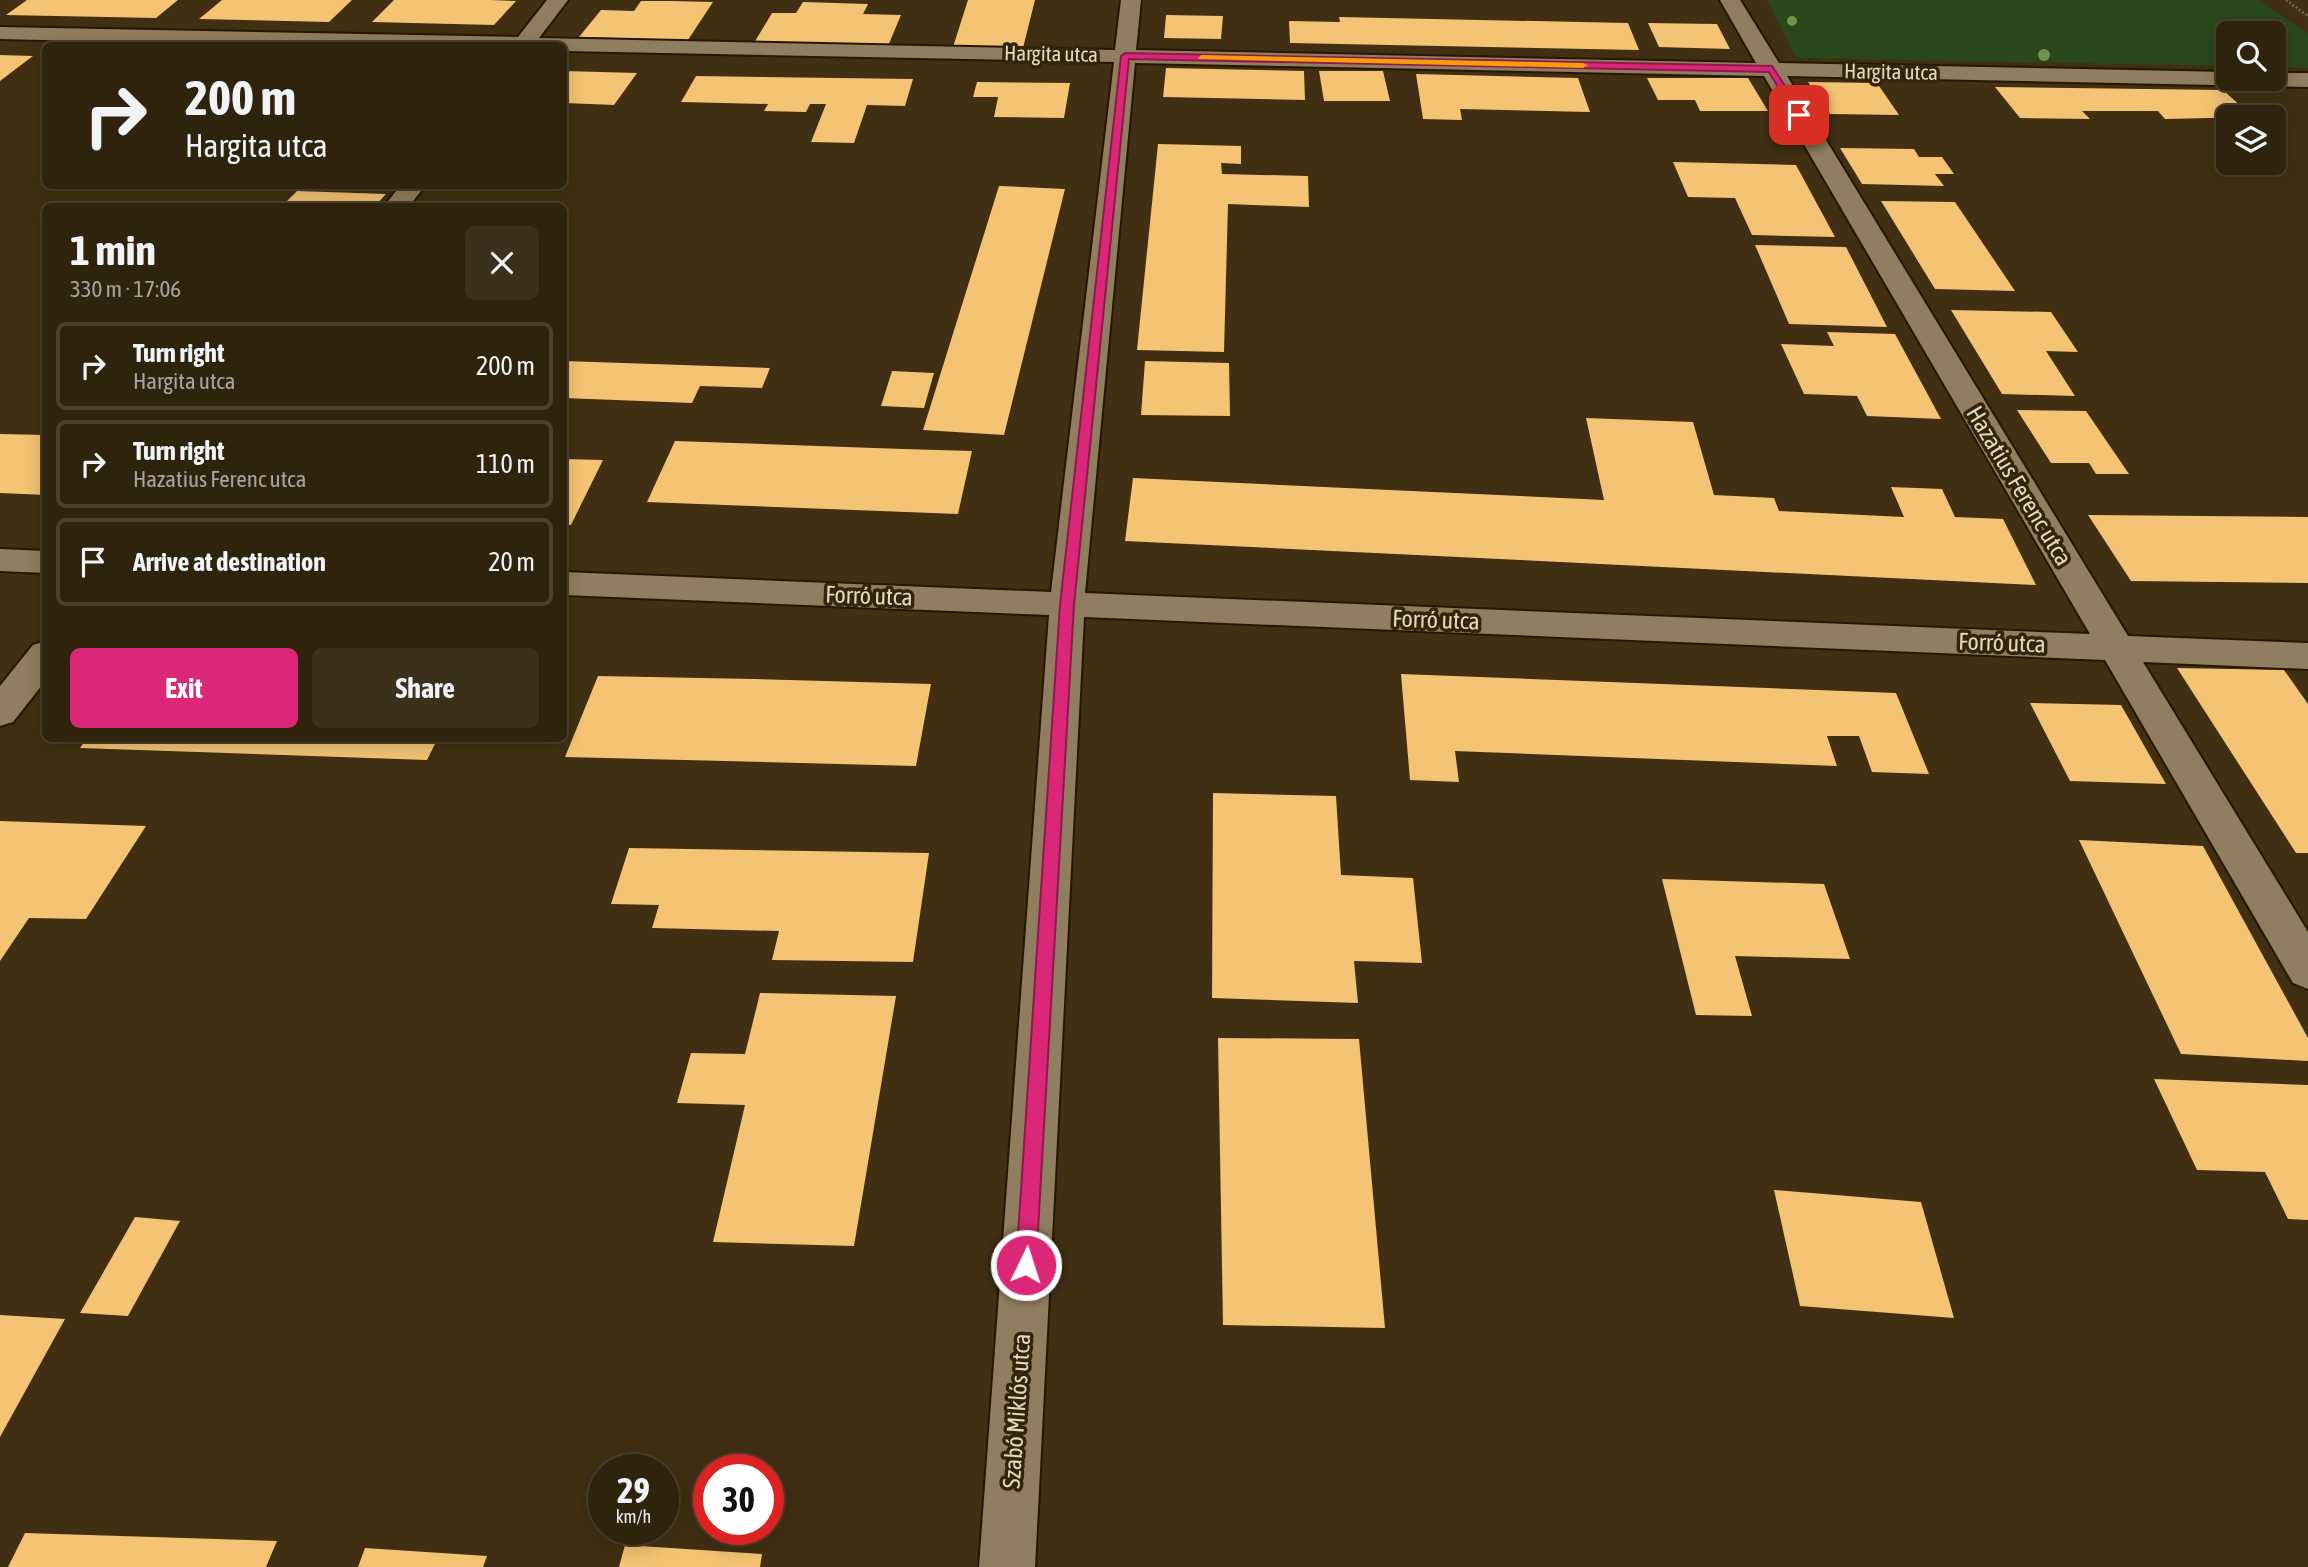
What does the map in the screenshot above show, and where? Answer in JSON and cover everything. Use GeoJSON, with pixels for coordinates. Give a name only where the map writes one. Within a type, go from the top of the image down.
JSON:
{"type":"FeatureCollection","features":[{"type":"Feature","properties":{"kind":"street"},"geometry":{"type":"LineString","coordinates":[[525,42],[558,0]]}},
{"type":"Feature","properties":{"kind":"street","name":"Szabó Miklós utca"},"geometry":{"type":"LineString","coordinates":[[1007,1567],[1067,605],[1131,0]]}},
{"type":"Feature","properties":{"kind":"street","name":"Hazatius Ferenc utca"},"geometry":{"type":"LineString","coordinates":[[1730,0],[2308,970]]}},
{"type":"Feature","properties":{"kind":"street","name":"Hargita utca"},"geometry":{"type":"LineString","coordinates":[[0,33],[392,42]]}},
{"type":"Feature","properties":{"kind":"street","name":"Hargita utca"},"geometry":{"type":"LineString","coordinates":[[567,46],[2216,79]]}},
{"type":"Feature","properties":{"kind":"street"},"geometry":{"type":"LineString","coordinates":[[2286,80],[2308,80]]}},
{"type":"Feature","properties":{"kind":"street"},"geometry":{"type":"LineString","coordinates":[[399,203],[410,189]]}},
{"type":"Feature","properties":{"kind":"street"},"geometry":{"type":"LineString","coordinates":[[0,560],[42,562]]}},
{"type":"Feature","properties":{"kind":"street","name":"Forró utca"},"geometry":{"type":"LineString","coordinates":[[567,583],[2308,656]]}},
{"type":"Feature","properties":{"kind":"street"},"geometry":{"type":"LineString","coordinates":[[0,712],[42,659]]}},
{"type":"Feature","properties":{"kind":"path"},"geometry":{"type":"LineString","coordinates":[[2286,0],[2308,16]]}},
{"type":"Feature","properties":{"kind":"green space"},"geometry":{"type":"Polygon","coordinates":[[[1767,0],[2258,0],[2308,33],[2308,68],[2286,67],[2286,21],[2216,21],[2216,66],[1796,58],[1767,0]]]}},
{"type":"Feature","properties":{"kind":"green space"},"geometry":{"type":"Polygon","coordinates":[[[1797,63],[2216,71],[2216,74],[1797,63]]]}},
{"type":"Feature","properties":{"kind":"building"},"geometry":{"type":"Polygon","coordinates":[[[27,0],[178,0],[156,18],[6,15],[27,0]]]}},
{"type":"Feature","properties":{"kind":"building"},"geometry":{"type":"Polygon","coordinates":[[[222,0],[352,0],[329,22],[199,19],[222,0]]]}},
{"type":"Feature","properties":{"kind":"building"},"geometry":{"type":"Polygon","coordinates":[[[394,0],[516,1],[494,25],[372,22],[394,0]]]}},
{"type":"Feature","properties":{"kind":"building"},"geometry":{"type":"Polygon","coordinates":[[[968,0],[1035,0],[1023,48],[953,47],[968,0]]]}},
{"type":"Feature","properties":{"kind":"building"},"geometry":{"type":"Polygon","coordinates":[[[641,1],[713,2],[688,40],[579,37],[601,10],[634,11],[641,1]]]}},
{"type":"Feature","properties":{"kind":"building"},"geometry":{"type":"Polygon","coordinates":[[[803,2],[868,4],[863,14],[901,15],[888,46],[754,43],[772,13],[796,13],[803,2]]]}},
{"type":"Feature","properties":{"kind":"building"},"geometry":{"type":"Polygon","coordinates":[[[1166,15],[1223,16],[1221,39],[1164,38],[1166,15]]]}},
{"type":"Feature","properties":{"kind":"building"},"geometry":{"type":"Polygon","coordinates":[[[1339,17],[1628,23],[1639,50],[1290,43],[1289,21],[1340,22],[1339,17]]]}},
{"type":"Feature","properties":{"kind":"building"},"geometry":{"type":"Polygon","coordinates":[[[1648,23],[1717,24],[1730,49],[1659,47],[1648,23]]]}},
{"type":"Feature","properties":{"kind":"building"},"geometry":{"type":"Polygon","coordinates":[[[0,55],[33,56],[0,81],[0,55]]]}},
{"type":"Feature","properties":{"kind":"building"},"geometry":{"type":"Polygon","coordinates":[[[1166,68],[1304,71],[1305,100],[1163,97],[1166,68]]]}},
{"type":"Feature","properties":{"kind":"building"},"geometry":{"type":"Polygon","coordinates":[[[567,71],[637,73],[614,105],[567,103],[567,71]]]}},
{"type":"Feature","properties":{"kind":"building"},"geometry":{"type":"Polygon","coordinates":[[[1319,71],[1383,71],[1390,101],[1324,101],[1319,71]]]}},
{"type":"Feature","properties":{"kind":"building"},"geometry":{"type":"Polygon","coordinates":[[[1416,74],[1578,78],[1590,112],[1460,109],[1462,120],[1423,119],[1416,74]]]}},
{"type":"Feature","properties":{"kind":"building"},"geometry":{"type":"Polygon","coordinates":[[[696,76],[913,79],[905,106],[867,105],[854,143],[811,142],[826,104],[810,104],[806,112],[764,111],[768,104],[681,102],[696,76]]]}},
{"type":"Feature","properties":{"kind":"building"},"geometry":{"type":"Polygon","coordinates":[[[1647,78],[1748,78],[1768,111],[1700,111],[1695,100],[1658,100],[1647,78]]]}},
{"type":"Feature","properties":{"kind":"building"},"geometry":{"type":"Polygon","coordinates":[[[977,82],[1070,83],[1064,118],[994,117],[998,97],[973,97],[977,82]]]}},
{"type":"Feature","properties":{"kind":"building"},"geometry":{"type":"Polygon","coordinates":[[[1808,82],[1877,83],[1899,115],[1830,114],[1808,82]]]}},
{"type":"Feature","properties":{"kind":"building"},"geometry":{"type":"Polygon","coordinates":[[[1995,87],[2216,90],[2224,91],[2240,105],[2216,105],[2216,118],[2165,119],[2158,111],[2082,111],[2090,119],[2020,118],[1995,87]]]}},
{"type":"Feature","properties":{"kind":"building"},"geometry":{"type":"Polygon","coordinates":[[[1158,144],[1241,146],[1241,164],[1221,163],[1222,174],[1308,176],[1309,207],[1228,204],[1224,352],[1137,350],[1158,144]]]}},
{"type":"Feature","properties":{"kind":"building"},"geometry":{"type":"Polygon","coordinates":[[[1840,148],[1914,149],[1919,157],[1942,157],[1954,174],[1935,174],[1944,186],[1862,184],[1840,148]]]}},
{"type":"Feature","properties":{"kind":"building"},"geometry":{"type":"Polygon","coordinates":[[[1673,162],[1796,165],[1835,237],[1752,235],[1735,198],[1688,197],[1673,162]]]}},
{"type":"Feature","properties":{"kind":"building"},"geometry":{"type":"Polygon","coordinates":[[[999,186],[1065,189],[1004,435],[923,430],[999,186]]]}},
{"type":"Feature","properties":{"kind":"building"},"geometry":{"type":"Polygon","coordinates":[[[297,191],[386,194],[378,203],[285,203],[297,191]]]}},
{"type":"Feature","properties":{"kind":"building"},"geometry":{"type":"Polygon","coordinates":[[[1881,201],[1955,202],[2015,291],[1935,289],[1881,201]]]}},
{"type":"Feature","properties":{"kind":"building"},"geometry":{"type":"Polygon","coordinates":[[[1755,245],[1846,247],[1887,327],[1789,324],[1755,245]]]}},
{"type":"Feature","properties":{"kind":"building"},"geometry":{"type":"Polygon","coordinates":[[[1951,310],[2051,312],[2078,352],[2046,351],[2075,396],[2002,394],[1951,310]]]}},
{"type":"Feature","properties":{"kind":"building"},"geometry":{"type":"Polygon","coordinates":[[[1827,332],[1895,334],[1941,419],[1867,416],[1857,396],[1804,394],[1781,344],[1834,346],[1827,332]]]}},
{"type":"Feature","properties":{"kind":"building"},"geometry":{"type":"Polygon","coordinates":[[[567,361],[770,368],[762,388],[700,386],[692,403],[567,398],[567,361]]]}},
{"type":"Feature","properties":{"kind":"building"},"geometry":{"type":"Polygon","coordinates":[[[1145,361],[1229,363],[1230,416],[1141,415],[1145,361]]]}},
{"type":"Feature","properties":{"kind":"building"},"geometry":{"type":"Polygon","coordinates":[[[892,371],[934,373],[924,408],[881,406],[892,371]]]}},
{"type":"Feature","properties":{"kind":"building"},"geometry":{"type":"Polygon","coordinates":[[[2017,410],[2086,411],[2129,474],[2096,474],[2089,463],[2051,463],[2017,410]]]}},
{"type":"Feature","properties":{"kind":"building"},"geometry":{"type":"Polygon","coordinates":[[[1586,418],[1693,422],[1714,495],[1774,498],[1779,511],[1904,517],[1891,487],[1942,489],[1955,517],[2003,519],[2036,585],[1125,541],[1133,478],[1604,500],[1586,418]]]}},
{"type":"Feature","properties":{"kind":"building"},"geometry":{"type":"Polygon","coordinates":[[[0,434],[42,435],[42,495],[0,493],[0,434]]]}},
{"type":"Feature","properties":{"kind":"building"},"geometry":{"type":"Polygon","coordinates":[[[675,441],[972,451],[958,514],[647,502],[675,441]]]}},
{"type":"Feature","properties":{"kind":"building"},"geometry":{"type":"Polygon","coordinates":[[[567,459],[603,460],[571,525],[567,525],[567,459]]]}},
{"type":"Feature","properties":{"kind":"building"},"geometry":{"type":"Polygon","coordinates":[[[2088,515],[2308,517],[2308,583],[2131,581],[2088,515]]]}},
{"type":"Feature","properties":{"kind":"building"},"geometry":{"type":"Polygon","coordinates":[[[2177,668],[2284,670],[2308,704],[2308,853],[2296,853],[2177,668]]]}},
{"type":"Feature","properties":{"kind":"building"},"geometry":{"type":"Polygon","coordinates":[[[1401,674],[1896,693],[1929,774],[1872,772],[1859,736],[1827,736],[1837,766],[1455,751],[1459,782],[1410,780],[1401,674]]]}},
{"type":"Feature","properties":{"kind":"building"},"geometry":{"type":"Polygon","coordinates":[[[598,676],[931,684],[916,766],[565,757],[598,676]]]}},
{"type":"Feature","properties":{"kind":"building"},"geometry":{"type":"Polygon","coordinates":[[[2030,703],[2121,705],[2166,784],[2070,781],[2030,703]]]}},
{"type":"Feature","properties":{"kind":"building"},"geometry":{"type":"Polygon","coordinates":[[[84,742],[436,742],[427,760],[80,748],[84,742]]]}},
{"type":"Feature","properties":{"kind":"building"},"geometry":{"type":"Polygon","coordinates":[[[1213,793],[1336,796],[1341,875],[1413,878],[1422,963],[1354,961],[1358,1003],[1212,998],[1213,793]]]}},
{"type":"Feature","properties":{"kind":"building"},"geometry":{"type":"Polygon","coordinates":[[[0,821],[146,826],[86,919],[29,918],[0,961],[0,821]]]}},
{"type":"Feature","properties":{"kind":"building"},"geometry":{"type":"Polygon","coordinates":[[[2079,840],[2203,846],[2308,1038],[2308,1061],[2181,1054],[2079,840]]]}},
{"type":"Feature","properties":{"kind":"building"},"geometry":{"type":"Polygon","coordinates":[[[629,848],[929,853],[913,962],[772,960],[779,931],[652,928],[659,905],[611,904],[629,848]]]}},
{"type":"Feature","properties":{"kind":"building"},"geometry":{"type":"Polygon","coordinates":[[[1662,879],[1824,884],[1850,959],[1735,956],[1752,1016],[1696,1015],[1662,879]]]}},
{"type":"Feature","properties":{"kind":"building"},"geometry":{"type":"Polygon","coordinates":[[[760,993],[896,996],[854,1246],[713,1242],[745,1105],[677,1103],[691,1053],[745,1054],[760,993]]]}},
{"type":"Feature","properties":{"kind":"building"},"geometry":{"type":"Polygon","coordinates":[[[1218,1038],[1359,1039],[1385,1328],[1223,1325],[1218,1038]]]}},
{"type":"Feature","properties":{"kind":"building"},"geometry":{"type":"Polygon","coordinates":[[[2154,1079],[2308,1085],[2308,1220],[2288,1219],[2265,1172],[2197,1170],[2154,1079]]]}},
{"type":"Feature","properties":{"kind":"building"},"geometry":{"type":"Polygon","coordinates":[[[1774,1190],[1921,1202],[1954,1318],[1800,1306],[1774,1190]]]}},
{"type":"Feature","properties":{"kind":"building"},"geometry":{"type":"Polygon","coordinates":[[[135,1217],[180,1221],[128,1316],[80,1313],[135,1217]]]}},
{"type":"Feature","properties":{"kind":"building"},"geometry":{"type":"Polygon","coordinates":[[[0,1315],[65,1319],[0,1437],[0,1315]]]}},
{"type":"Feature","properties":{"kind":"building"},"geometry":{"type":"Polygon","coordinates":[[[25,1533],[277,1541],[266,1567],[8,1567],[25,1533]]]}},
{"type":"Feature","properties":{"kind":"building"},"geometry":{"type":"Polygon","coordinates":[[[625,1545],[762,1554],[760,1567],[619,1567],[625,1545]]]}},
{"type":"Feature","properties":{"kind":"building"},"geometry":{"type":"Polygon","coordinates":[[[365,1548],[487,1556],[483,1567],[358,1567],[365,1548]]]}},
{"type":"Feature","properties":{"kind":"slow traffic"},"geometry":{"type":"LineString","coordinates":[[1201,57],[1583,65]]}},
{"type":"Feature","properties":{"kind":"route"},"geometry":{"type":"LineString","coordinates":[[1026,1265],[1067,605],[1125,56],[1772,69],[1799,115]]}}]}
